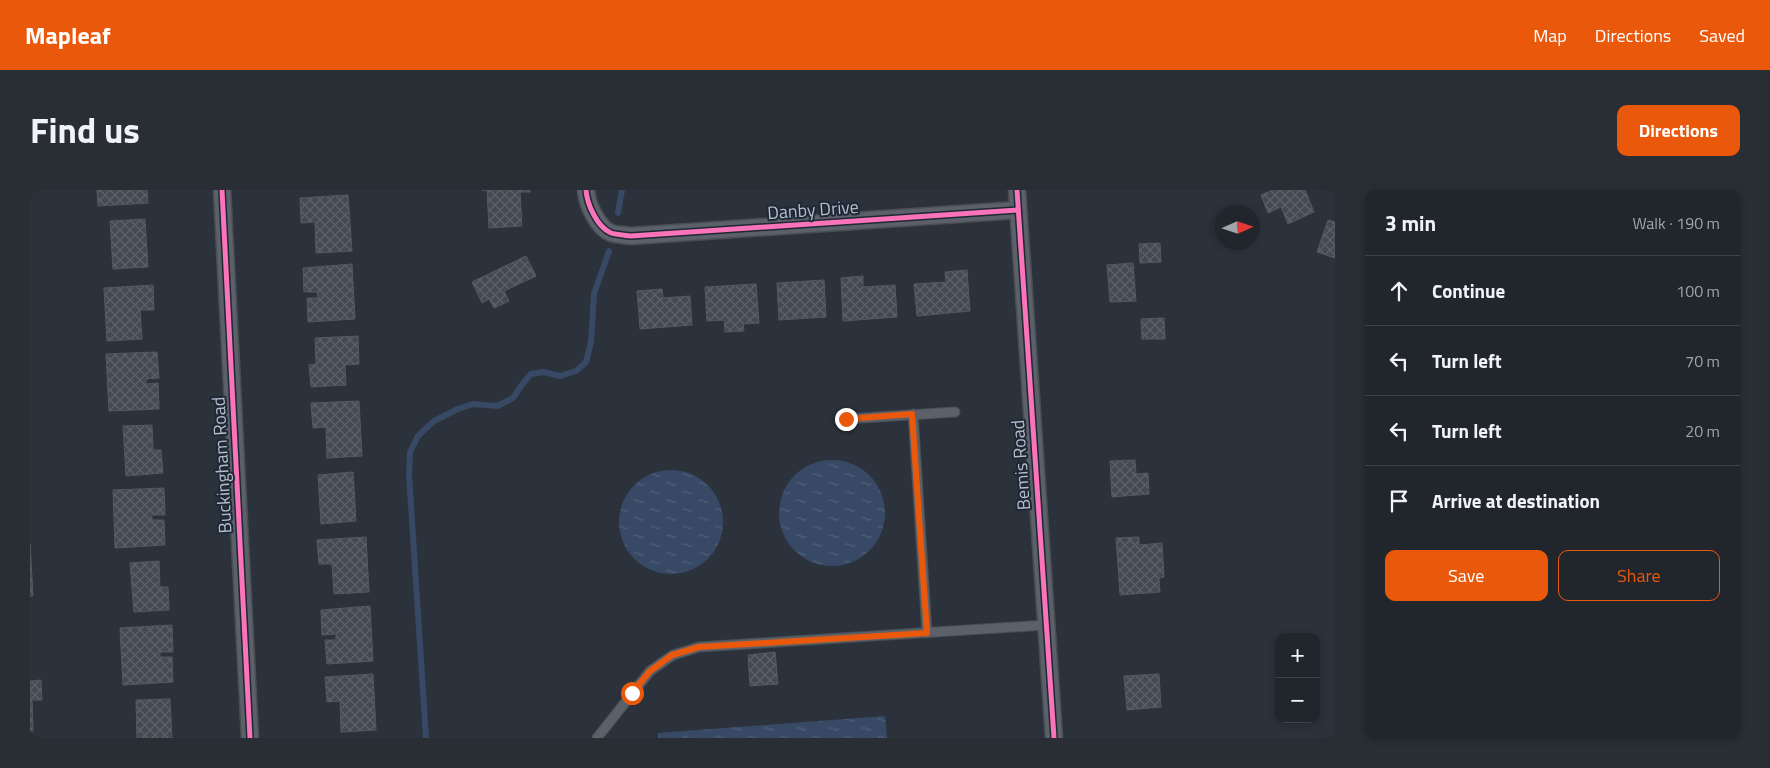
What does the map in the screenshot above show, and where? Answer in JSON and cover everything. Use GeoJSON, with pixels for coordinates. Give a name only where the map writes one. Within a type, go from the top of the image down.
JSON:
{"type":"FeatureCollection","features":[{"type":"Feature","properties":{"kind":"street","name":"Buckingham Road"},"geometry":{"type":"LineString","coordinates":[[222,190],[250,738]]}},
{"type":"Feature","properties":{"kind":"street","name":"Danby Drive"},"geometry":{"type":"LineString","coordinates":[[586,190],[590,210],[600,223],[610,233],[631,236],[1018,210]]}},
{"type":"Feature","properties":{"kind":"street","name":"Bemis Road"},"geometry":{"type":"LineString","coordinates":[[1017,190],[1054,738]]}},
{"type":"Feature","properties":{"kind":"lane"},"geometry":{"type":"LineString","coordinates":[[846,419],[955,412]]}},
{"type":"Feature","properties":{"kind":"lane"},"geometry":{"type":"LineString","coordinates":[[912,414],[927,633]]}},
{"type":"Feature","properties":{"kind":"lane"},"geometry":{"type":"LineString","coordinates":[[599,737],[650,671],[672,655],[699,647],[1046,625]]}},
{"type":"Feature","properties":{"kind":"water"},"geometry":{"type":"Polygon","coordinates":[[[832,460],[852,464],[869,476],[881,493],[885,513],[881,533],[869,550],[852,562],[832,566],[812,562],[795,550],[783,533],[779,513],[783,493],[795,476],[812,464],[832,460]]]}},
{"type":"Feature","properties":{"kind":"water"},"geometry":{"type":"Polygon","coordinates":[[[671,470],[691,474],[700,478],[708,485],[715,493],[719,502],[723,522],[719,542],[715,551],[708,559],[700,566],[691,570],[671,574],[651,570],[642,566],[634,559],[627,551],[623,542],[619,522],[623,502],[627,493],[634,485],[642,478],[651,474],[671,470]]]}},
{"type":"Feature","properties":{"kind":"water"},"geometry":{"type":"Polygon","coordinates":[[[885,716],[887,738],[658,738],[658,733],[885,716]]]}},
{"type":"Feature","properties":{"kind":"building"},"geometry":{"type":"Polygon","coordinates":[[[97,190],[147,190],[148,203],[98,206],[97,190]]]}},
{"type":"Feature","properties":{"kind":"building"},"geometry":{"type":"Polygon","coordinates":[[[487,190],[530,190],[530,192],[520,192],[522,226],[489,228],[487,190]]]}},
{"type":"Feature","properties":{"kind":"building"},"geometry":{"type":"Polygon","coordinates":[[[1273,190],[1305,190],[1314,212],[1288,224],[1281,207],[1268,213],[1261,195],[1273,190]]]}},
{"type":"Feature","properties":{"kind":"building"},"geometry":{"type":"Polygon","coordinates":[[[348,195],[352,251],[316,253],[315,222],[301,223],[300,198],[348,195]]]}},
{"type":"Feature","properties":{"kind":"building"},"geometry":{"type":"Polygon","coordinates":[[[145,219],[148,267],[113,269],[110,221],[145,219]]]}},
{"type":"Feature","properties":{"kind":"building"},"geometry":{"type":"Polygon","coordinates":[[[1328,220],[1335,222],[1335,258],[1317,252],[1328,220]]]}},
{"type":"Feature","properties":{"kind":"building"},"geometry":{"type":"Polygon","coordinates":[[[1160,243],[1161,262],[1140,263],[1139,244],[1160,243]]]}},
{"type":"Feature","properties":{"kind":"building"},"geometry":{"type":"Polygon","coordinates":[[[526,256],[536,276],[504,291],[509,301],[494,308],[489,299],[482,303],[472,282],[526,256]]]}},
{"type":"Feature","properties":{"kind":"building"},"geometry":{"type":"Polygon","coordinates":[[[1133,263],[1136,301],[1110,302],[1107,265],[1133,263]]]}},
{"type":"Feature","properties":{"kind":"building"},"geometry":{"type":"Polygon","coordinates":[[[352,264],[355,319],[308,322],[307,298],[318,298],[317,292],[304,292],[303,268],[352,264]]]}},
{"type":"Feature","properties":{"kind":"building"},"geometry":{"type":"Polygon","coordinates":[[[967,270],[970,311],[917,316],[914,284],[946,282],[945,272],[967,270]]]}},
{"type":"Feature","properties":{"kind":"building"},"geometry":{"type":"Polygon","coordinates":[[[863,276],[863,287],[895,285],[897,317],[843,321],[841,278],[863,276]]]}},
{"type":"Feature","properties":{"kind":"building"},"geometry":{"type":"Polygon","coordinates":[[[824,280],[826,317],[779,320],[777,283],[824,280]]]}},
{"type":"Feature","properties":{"kind":"building"},"geometry":{"type":"Polygon","coordinates":[[[756,284],[759,323],[743,324],[744,331],[725,332],[724,320],[707,321],[705,287],[756,284]]]}},
{"type":"Feature","properties":{"kind":"building"},"geometry":{"type":"Polygon","coordinates":[[[153,285],[154,310],[140,310],[142,339],[107,341],[104,288],[153,285]]]}},
{"type":"Feature","properties":{"kind":"building"},"geometry":{"type":"Polygon","coordinates":[[[662,289],[663,298],[690,296],[692,325],[640,329],[637,291],[662,289]]]}},
{"type":"Feature","properties":{"kind":"building"},"geometry":{"type":"Polygon","coordinates":[[[1164,318],[1165,339],[1142,339],[1141,319],[1164,318]]]}},
{"type":"Feature","properties":{"kind":"building"},"geometry":{"type":"Polygon","coordinates":[[[358,336],[359,364],[345,365],[346,385],[311,387],[309,365],[316,364],[315,338],[358,336]]]}},
{"type":"Feature","properties":{"kind":"building"},"geometry":{"type":"Polygon","coordinates":[[[157,352],[159,378],[146,379],[146,384],[158,383],[159,409],[109,411],[106,354],[157,352]]]}},
{"type":"Feature","properties":{"kind":"building"},"geometry":{"type":"Polygon","coordinates":[[[359,401],[362,456],[327,458],[326,427],[313,428],[311,403],[359,401]]]}},
{"type":"Feature","properties":{"kind":"building"},"geometry":{"type":"Polygon","coordinates":[[[152,425],[153,450],[161,450],[163,473],[126,476],[123,426],[152,425]]]}},
{"type":"Feature","properties":{"kind":"building"},"geometry":{"type":"Polygon","coordinates":[[[1135,460],[1136,474],[1148,473],[1149,494],[1112,497],[1110,461],[1135,460]]]}},
{"type":"Feature","properties":{"kind":"building"},"geometry":{"type":"Polygon","coordinates":[[[353,472],[356,521],[321,524],[318,475],[353,472]]]}},
{"type":"Feature","properties":{"kind":"building"},"geometry":{"type":"Polygon","coordinates":[[[164,488],[165,515],[152,515],[152,520],[164,520],[165,545],[115,548],[113,490],[164,488]]]}},
{"type":"Feature","properties":{"kind":"building"},"geometry":{"type":"Polygon","coordinates":[[[366,537],[369,592],[334,594],[332,564],[319,564],[317,540],[366,537]]]}},
{"type":"Feature","properties":{"kind":"building"},"geometry":{"type":"Polygon","coordinates":[[[1139,537],[1139,545],[1162,543],[1164,577],[1159,578],[1160,592],[1120,595],[1116,538],[1139,537]]]}},
{"type":"Feature","properties":{"kind":"building"},"geometry":{"type":"Polygon","coordinates":[[[30,544],[33,596],[30,596],[30,544]]]}},
{"type":"Feature","properties":{"kind":"building"},"geometry":{"type":"Polygon","coordinates":[[[159,561],[160,587],[168,587],[169,610],[134,612],[130,563],[159,561]]]}},
{"type":"Feature","properties":{"kind":"building"},"geometry":{"type":"Polygon","coordinates":[[[370,606],[373,661],[327,664],[325,640],[336,640],[336,634],[322,635],[321,610],[370,606]]]}},
{"type":"Feature","properties":{"kind":"building"},"geometry":{"type":"Polygon","coordinates":[[[172,625],[173,652],[160,652],[160,657],[172,657],[173,682],[123,685],[120,628],[172,625]]]}},
{"type":"Feature","properties":{"kind":"building"},"geometry":{"type":"Polygon","coordinates":[[[775,652],[778,684],[750,686],[748,655],[775,652]]]}},
{"type":"Feature","properties":{"kind":"building"},"geometry":{"type":"Polygon","coordinates":[[[373,674],[376,730],[341,732],[340,701],[327,702],[325,677],[373,674]]]}},
{"type":"Feature","properties":{"kind":"building"},"geometry":{"type":"Polygon","coordinates":[[[1159,674],[1161,707],[1127,710],[1124,676],[1159,674]]]}},
{"type":"Feature","properties":{"kind":"building"},"geometry":{"type":"Polygon","coordinates":[[[41,680],[42,700],[32,700],[33,731],[30,731],[30,681],[41,680]]]}},
{"type":"Feature","properties":{"kind":"building"},"geometry":{"type":"Polygon","coordinates":[[[170,699],[172,738],[137,738],[136,700],[170,699]]]}},
{"type":"Feature","properties":{"kind":"waterway"},"geometry":{"type":"LineString","coordinates":[[618,213],[622,190]]}},
{"type":"Feature","properties":{"kind":"waterway"},"geometry":{"type":"LineString","coordinates":[[426,738],[409,474],[410,452],[418,436],[434,421],[473,404],[497,406],[513,398],[531,374],[544,372],[560,376],[576,371],[586,362],[591,342],[594,294],[609,251]]}},
{"type":"Feature","properties":{"kind":"cycle path"},"geometry":{"type":"LineString","coordinates":[[222,190],[250,738]]}},
{"type":"Feature","properties":{"kind":"cycle path"},"geometry":{"type":"LineString","coordinates":[[586,190],[588,202],[601,226],[611,233],[631,236],[1018,210]]}},
{"type":"Feature","properties":{"kind":"cycle path"},"geometry":{"type":"LineString","coordinates":[[1017,190],[1054,738]]}},
{"type":"Feature","properties":{"kind":"route"},"geometry":{"type":"LineString","coordinates":[[632,693],[650,671],[672,655],[699,647],[927,633],[912,414],[846,419]]}}]}
